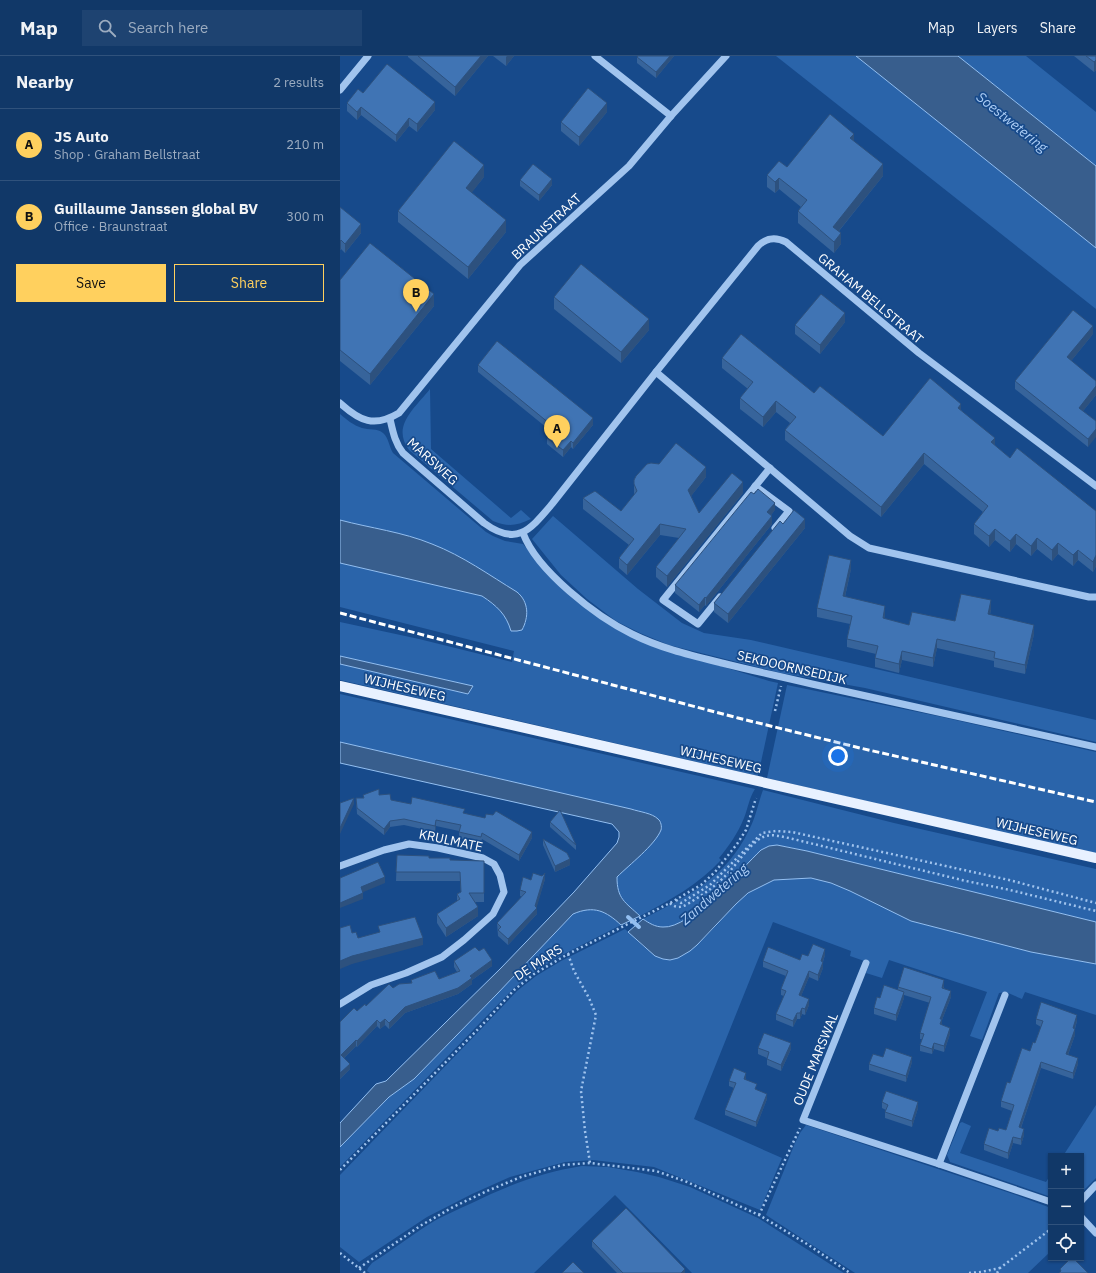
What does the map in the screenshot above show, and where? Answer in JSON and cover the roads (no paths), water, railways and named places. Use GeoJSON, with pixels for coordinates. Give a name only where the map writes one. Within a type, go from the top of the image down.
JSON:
{"type":"FeatureCollection","features":[{"type":"Feature","properties":{"kind":"main road","name":"WIJHESEWEG"},"geometry":{"type":"LineString","coordinates":[[340,686],[1096,858]]}},
{"type":"Feature","properties":{"kind":"street"},"geometry":{"type":"LineString","coordinates":[[340,90],[368,56]]}},
{"type":"Feature","properties":{"kind":"street"},"geometry":{"type":"LineString","coordinates":[[595,56],[671,116]]}},
{"type":"Feature","properties":{"kind":"street","name":"BRAUNSTRAAT"},"geometry":{"type":"LineString","coordinates":[[390,419],[399,413],[406,405],[520,265],[629,166],[671,116],[726,56]]}},
{"type":"Feature","properties":{"kind":"street","name":"GRAHAM BELLSTRAAT"},"geometry":{"type":"LineString","coordinates":[[523,533],[535,525],[758,246],[766,240],[771,239],[782,240],[869,310],[919,354],[1096,486]]}},
{"type":"Feature","properties":{"kind":"street"},"geometry":{"type":"LineString","coordinates":[[656,372],[850,536],[869,548],[1089,597],[1096,597]]}},
{"type":"Feature","properties":{"kind":"street"},"geometry":{"type":"LineString","coordinates":[[340,403],[352,414],[361,419],[383,421],[390,419]]}},
{"type":"Feature","properties":{"kind":"street","name":"MARSWEG"},"geometry":{"type":"LineString","coordinates":[[390,419],[394,438],[403,453],[484,523],[502,534],[509,535],[523,533]]}},
{"type":"Feature","properties":{"kind":"street"},"geometry":{"type":"LineString","coordinates":[[726,589],[698,624],[663,600],[770,468]]}},
{"type":"Feature","properties":{"kind":"street"},"geometry":{"type":"LineString","coordinates":[[755,486],[788,511],[769,535]]}},
{"type":"Feature","properties":{"kind":"street","name":"SEKDOORNSEDIJK"},"geometry":{"type":"LineString","coordinates":[[523,533],[529,546],[554,576],[582,602],[613,624],[644,639],[693,656],[783,678],[1096,747]]}},
{"type":"Feature","properties":{"kind":"street","name":"KRULMATE"},"geometry":{"type":"LineString","coordinates":[[340,866],[384,850],[410,844],[417,845],[483,858],[494,864],[500,875],[504,892],[493,914],[442,957],[406,973],[371,985],[340,1004]]}},
{"type":"Feature","properties":{"kind":"street","name":"OUDE MARSWAL"},"geometry":{"type":"LineString","coordinates":[[866,963],[803,1120],[1048,1201]]}},
{"type":"Feature","properties":{"kind":"street"},"geometry":{"type":"LineString","coordinates":[[939,1164],[1005,995]]}},
{"type":"Feature","properties":{"kind":"street"},"geometry":{"type":"LineString","coordinates":[[1084,1198],[1096,1186]]}},
{"type":"Feature","properties":{"kind":"street"},"geometry":{"type":"LineString","coordinates":[[1084,1221],[1096,1233]]}},
{"type":"Feature","properties":{"kind":"water","name":"Soestwetering"},"geometry":{"type":"Polygon","coordinates":[[[856,56],[958,56],[1096,166],[1096,248],[856,56]]]}},
{"type":"Feature","properties":{"kind":"water"},"geometry":{"type":"Polygon","coordinates":[[[340,520],[398,533],[421,540],[454,554],[476,566],[517,592],[524,600],[527,615],[522,630],[511,631],[504,615],[492,603],[482,596],[340,563],[340,520]]]}},
{"type":"Feature","properties":{"kind":"water"},"geometry":{"type":"Polygon","coordinates":[[[340,656],[473,686],[468,694],[340,664],[340,656]]]}},
{"type":"Feature","properties":{"kind":"water"},"geometry":{"type":"Polygon","coordinates":[[[340,742],[646,813],[653,815],[659,820],[661,823],[661,830],[658,836],[641,855],[617,877],[620,895],[623,900],[640,916],[621,925],[610,916],[599,911],[587,910],[573,914],[414,1079],[389,1097],[340,1147],[340,1123],[376,1084],[386,1081],[501,968],[574,892],[617,843],[619,832],[612,824],[340,763],[340,742]]]}},
{"type":"Feature","properties":{"kind":"water"},"geometry":{"type":"Polygon","coordinates":[[[777,845],[807,851],[1096,922],[1096,964],[1031,952],[911,921],[850,891],[831,883],[811,878],[774,880],[748,893],[697,945],[678,958],[670,960],[655,956],[628,932],[643,919],[655,926],[663,927],[674,925],[687,918],[701,909],[761,850],[769,846],[777,845]]]}},
{"type":"Feature","properties":{"kind":"waterway","name":"Zandwetering"},"geometry":{"type":"LineString","coordinates":[[628,917],[639,927]]}},
{"type":"Feature","properties":{"kind":"railway"},"geometry":{"type":"LineString","coordinates":[[340,613],[738,718],[860,748],[1096,802]]}},
{"type":"Feature","properties":{"kind":"place","name":"Guillaume Janssen global BV"},"geometry":{"type":"Point","coordinates":[416,312]}},
{"type":"Feature","properties":{"kind":"place","name":"JS Auto"},"geometry":{"type":"Point","coordinates":[557,448]}}]}
